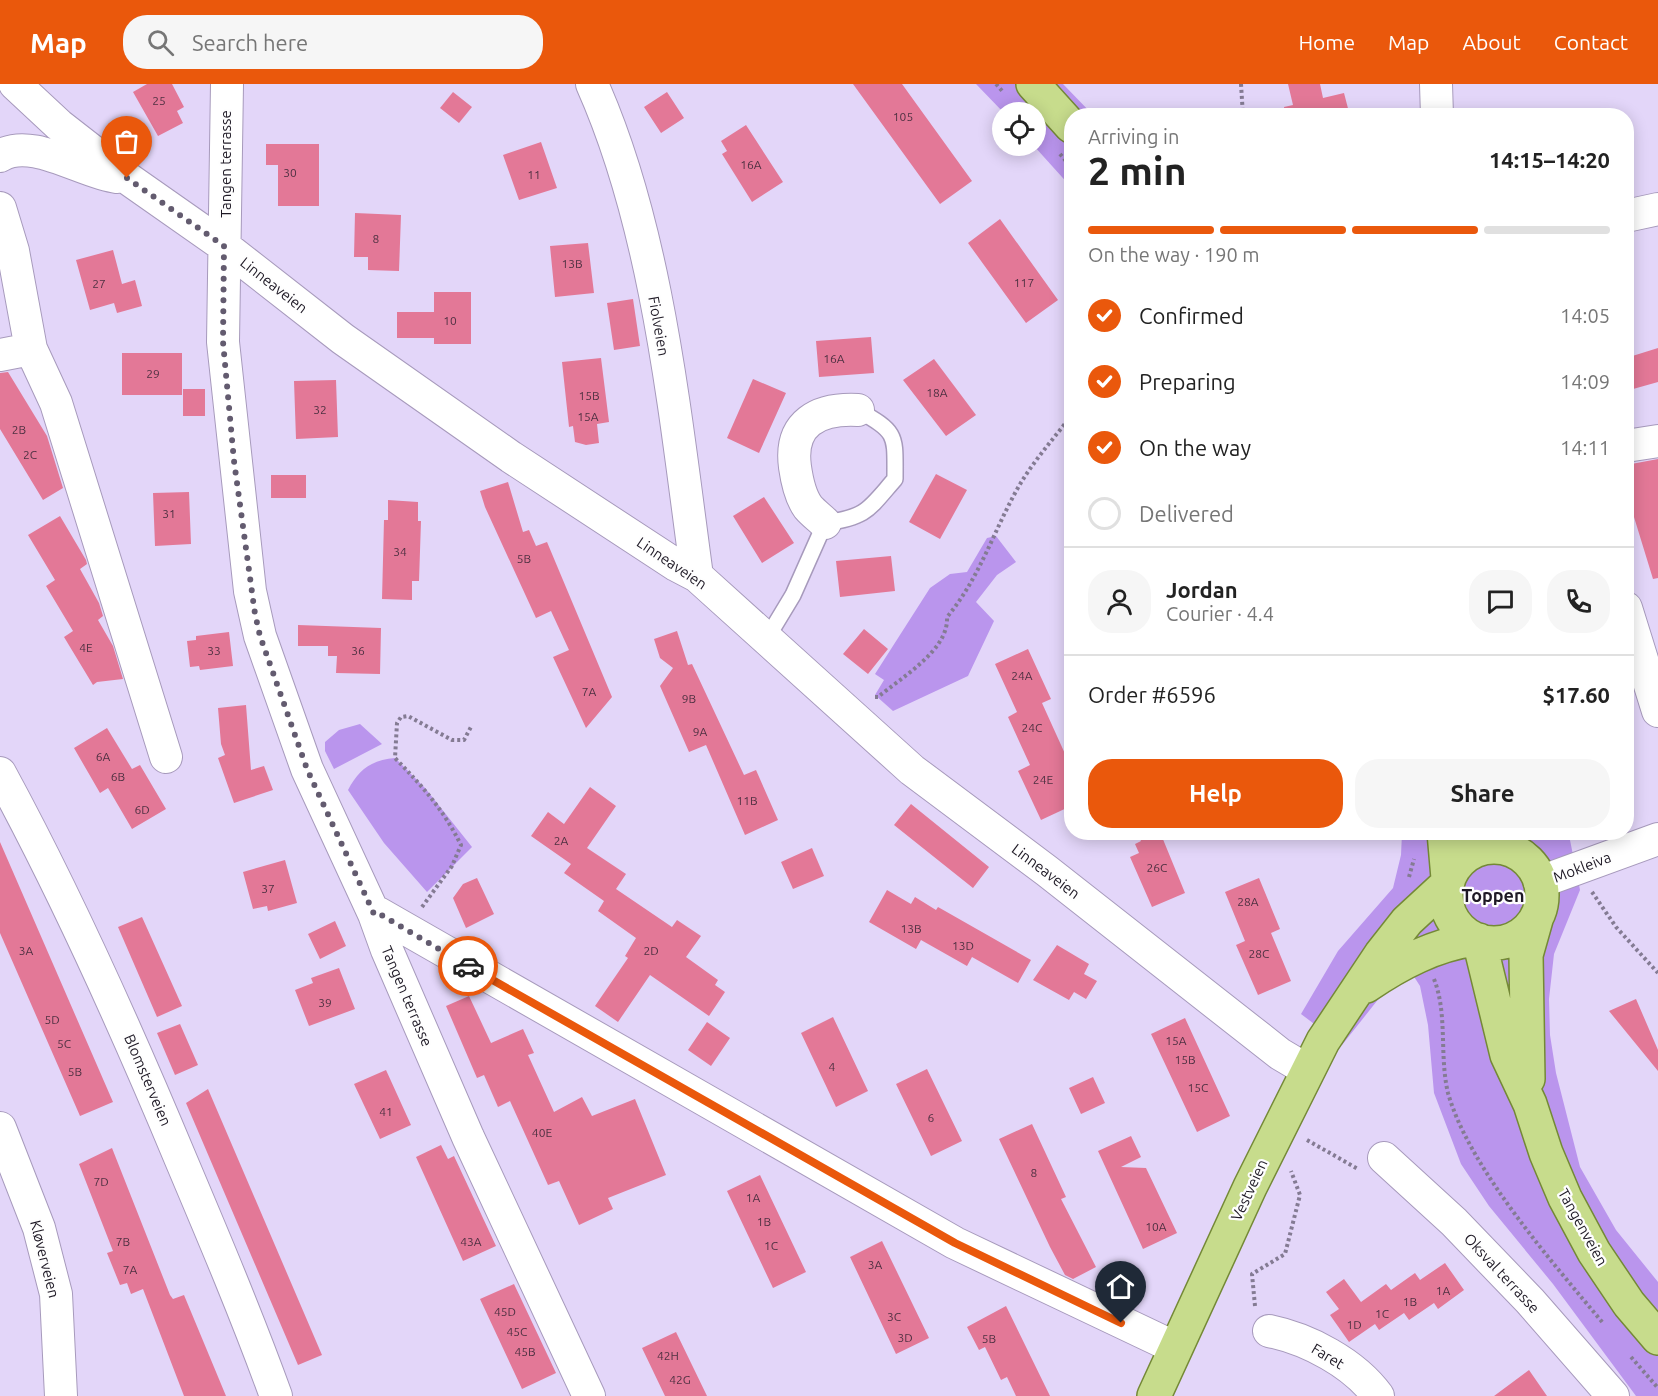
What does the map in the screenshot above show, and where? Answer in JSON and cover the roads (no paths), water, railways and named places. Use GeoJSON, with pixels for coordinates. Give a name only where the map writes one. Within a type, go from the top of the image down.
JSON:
{"type":"FeatureCollection","features":[{"type":"Feature","properties":{"kind":"main road"},"geometry":{"type":"LineString","coordinates":[[1033,84],[1064,118]]}},
{"type":"Feature","properties":{"kind":"main road"},"geometry":{"type":"LineString","coordinates":[[1444,840],[1450,914],[1456,924],[1477,940],[1504,942],[1526,930],[1537,916],[1542,892],[1531,869],[1502,840]]}},
{"type":"Feature","properties":{"kind":"main road"},"geometry":{"type":"LineString","coordinates":[[1447,881],[1456,865],[1478,849],[1501,848],[1531,869]]}},
{"type":"Feature","properties":{"kind":"main road","name":"Vestveien"},"geometry":{"type":"LineString","coordinates":[[1154,1396],[1307,1070],[1345,1007],[1381,954],[1407,921],[1447,881]]}},
{"type":"Feature","properties":{"kind":"main road","name":"Tangenveien"},"geometry":{"type":"LineString","coordinates":[[1530,1104],[1526,1047],[1526,955],[1537,916]]}},
{"type":"Feature","properties":{"kind":"main road","name":"Vestveien"},"geometry":{"type":"LineString","coordinates":[[1357,992],[1393,968],[1446,943],[1477,940]]}},
{"type":"Feature","properties":{"kind":"main road","name":"Tangenveien"},"geometry":{"type":"LineString","coordinates":[[1477,940],[1507,1055],[1530,1104],[1550,1162],[1589,1243],[1629,1304],[1658,1338]]}},
{"type":"Feature","properties":{"kind":"street","name":"Linneaveien"},"geometry":{"type":"LineString","coordinates":[[15,84],[59,125],[127,178],[224,246],[343,339],[377,361],[423,396],[628,534],[697,576],[912,770],[1047,871],[1280,1054],[1307,1070]]}},
{"type":"Feature","properties":{"kind":"street","name":"Tangen terrasse"},"geometry":{"type":"LineString","coordinates":[[226,84],[223,342],[234,461],[250,591],[257,625],[307,769],[374,914],[387,950],[468,1137],[589,1396]]}},
{"type":"Feature","properties":{"kind":"street","name":"Fiolveien"},"geometry":{"type":"LineString","coordinates":[[592,84],[608,120],[632,193],[650,272],[697,576]]}},
{"type":"Feature","properties":{"kind":"street"},"geometry":{"type":"LineString","coordinates":[[1436,84],[1437,108]]}},
{"type":"Feature","properties":{"kind":"street"},"geometry":{"type":"LineString","coordinates":[[0,156],[16,150],[28,150],[91,172],[127,178]]}},
{"type":"Feature","properties":{"kind":"street"},"geometry":{"type":"LineString","coordinates":[[0,208],[13,251],[31,349],[56,403],[166,757]]}},
{"type":"Feature","properties":{"kind":"street"},"geometry":{"type":"LineString","coordinates":[[1634,214],[1658,209]]}},
{"type":"Feature","properties":{"kind":"street"},"geometry":{"type":"LineString","coordinates":[[0,355],[31,349]]}},
{"type":"Feature","properties":{"kind":"street"},"geometry":{"type":"LineString","coordinates":[[825,524],[808,507],[797,484],[794,459],[795,438],[798,432],[821,413],[838,409],[858,410]]}},
{"type":"Feature","properties":{"kind":"street"},"geometry":{"type":"LineString","coordinates":[[1634,445],[1658,441]]}},
{"type":"Feature","properties":{"kind":"street"},"geometry":{"type":"LineString","coordinates":[[1634,634],[1658,711]]}},
{"type":"Feature","properties":{"kind":"street","name":"Blomsterveien"},"geometry":{"type":"LineString","coordinates":[[0,773],[40,845],[127,1031],[256,1339],[276,1396]]}},
{"type":"Feature","properties":{"kind":"street","name":"Mokleiva"},"geometry":{"type":"LineString","coordinates":[[1531,869],[1559,877],[1636,845],[1658,840]]}},
{"type":"Feature","properties":{"kind":"street"},"geometry":{"type":"LineString","coordinates":[[374,914],[378,913],[955,1243],[1176,1348]]}},
{"type":"Feature","properties":{"kind":"street","name":"Kløverveien"},"geometry":{"type":"LineString","coordinates":[[0,1128],[39,1228],[56,1294],[61,1396]]}},
{"type":"Feature","properties":{"kind":"street","name":"Oksval terrasse"},"geometry":{"type":"LineString","coordinates":[[1384,1158],[1454,1222],[1530,1301],[1613,1396]]}},
{"type":"Feature","properties":{"kind":"street","name":"Faret"},"geometry":{"type":"LineString","coordinates":[[1269,1331],[1295,1336],[1321,1351],[1360,1376],[1378,1396]]}},
{"type":"Feature","properties":{"kind":"lane"},"geometry":{"type":"LineString","coordinates":[[767,638],[793,595],[825,524],[853,519],[865,514],[895,479],[893,435],[886,426],[858,410]]}},
{"type":"Feature","properties":{"kind":"district","name":"Toppen"},"geometry":{"type":"Point","coordinates":[1493,895]}}]}
